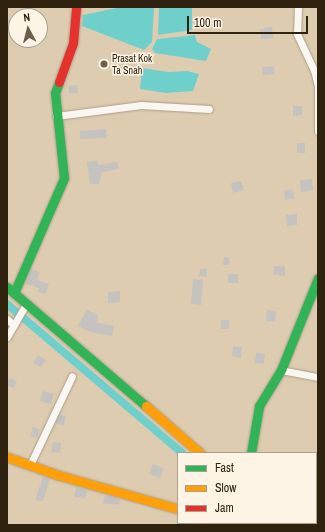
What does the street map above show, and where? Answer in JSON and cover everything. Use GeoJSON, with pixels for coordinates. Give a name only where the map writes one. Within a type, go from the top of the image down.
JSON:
{"type":"FeatureCollection","features":[{"type":"Feature","properties":{"kind":"street"},"geometry":{"type":"LineString","coordinates":[[76,7],[73,43],[56,93],[56,116],[64,178],[10,290],[27,303],[199,452]]}},
{"type":"Feature","properties":{"kind":"street"},"geometry":{"type":"LineString","coordinates":[[298,7],[297,34],[314,70],[318,86],[318,131]]}},
{"type":"Feature","properties":{"kind":"street"},"geometry":{"type":"LineString","coordinates":[[56,116],[141,105],[209,109]]}},
{"type":"Feature","properties":{"kind":"street"},"geometry":{"type":"LineString","coordinates":[[250,452],[259,406],[281,370],[318,278]]}},
{"type":"Feature","properties":{"kind":"street"},"geometry":{"type":"LineString","coordinates":[[7,337],[27,303]]}},
{"type":"Feature","properties":{"kind":"street"},"geometry":{"type":"LineString","coordinates":[[7,319],[14,325]]}},
{"type":"Feature","properties":{"kind":"street"},"geometry":{"type":"LineString","coordinates":[[281,370],[318,377]]}},
{"type":"Feature","properties":{"kind":"street"},"geometry":{"type":"LineString","coordinates":[[30,465],[72,376]]}},
{"type":"Feature","properties":{"kind":"street"},"geometry":{"type":"LineString","coordinates":[[7,457],[177,509]]}},
{"type":"Feature","properties":{"kind":"water"},"geometry":{"type":"Polygon","coordinates":[[[122,7],[154,8],[152,42],[144,50],[82,26],[83,15],[122,7]]]}},
{"type":"Feature","properties":{"kind":"water"},"geometry":{"type":"Polygon","coordinates":[[[159,7],[192,7],[192,30],[158,35],[159,7]]]}},
{"type":"Feature","properties":{"kind":"water"},"geometry":{"type":"Polygon","coordinates":[[[195,35],[197,42],[211,49],[206,61],[155,53],[152,49],[157,39],[195,35]]]}},
{"type":"Feature","properties":{"kind":"water"},"geometry":{"type":"Polygon","coordinates":[[[142,68],[168,72],[187,71],[199,74],[193,91],[166,93],[140,89],[142,68]]]}},
{"type":"Feature","properties":{"kind":"building"},"geometry":{"type":"Polygon","coordinates":[[[272,27],[273,38],[261,39],[260,29],[272,27]]]}},
{"type":"Feature","properties":{"kind":"building"},"geometry":{"type":"Polygon","coordinates":[[[274,66],[275,74],[263,75],[262,67],[274,66]]]}},
{"type":"Feature","properties":{"kind":"building"},"geometry":{"type":"Polygon","coordinates":[[[77,85],[78,93],[69,93],[69,86],[77,85]]]}},
{"type":"Feature","properties":{"kind":"building"},"geometry":{"type":"Polygon","coordinates":[[[293,106],[302,106],[302,115],[293,116],[293,106]]]}},
{"type":"Feature","properties":{"kind":"building"},"geometry":{"type":"Polygon","coordinates":[[[106,129],[107,138],[80,139],[80,131],[106,129]]]}},
{"type":"Feature","properties":{"kind":"building"},"geometry":{"type":"Polygon","coordinates":[[[297,143],[305,143],[305,153],[297,153],[297,143]]]}},
{"type":"Feature","properties":{"kind":"building"},"geometry":{"type":"Polygon","coordinates":[[[98,161],[98,165],[117,162],[119,169],[102,172],[99,184],[90,184],[87,162],[98,161]]]}},
{"type":"Feature","properties":{"kind":"building"},"geometry":{"type":"Polygon","coordinates":[[[312,179],[313,190],[301,192],[300,180],[312,179]]]}},
{"type":"Feature","properties":{"kind":"building"},"geometry":{"type":"Polygon","coordinates":[[[241,181],[244,190],[233,193],[231,183],[241,181]]]}},
{"type":"Feature","properties":{"kind":"building"},"geometry":{"type":"Polygon","coordinates":[[[293,189],[294,198],[285,200],[284,191],[293,189]]]}},
{"type":"Feature","properties":{"kind":"building"},"geometry":{"type":"Polygon","coordinates":[[[297,214],[297,225],[287,226],[286,215],[297,214]]]}},
{"type":"Feature","properties":{"kind":"building"},"geometry":{"type":"Polygon","coordinates":[[[224,257],[230,258],[229,265],[223,265],[224,257]]]}},
{"type":"Feature","properties":{"kind":"building"},"geometry":{"type":"Polygon","coordinates":[[[274,266],[285,266],[285,276],[274,275],[274,266]]]}},
{"type":"Feature","properties":{"kind":"building"},"geometry":{"type":"Polygon","coordinates":[[[31,269],[40,272],[37,280],[49,284],[45,294],[38,292],[39,288],[25,283],[31,269]]]}},
{"type":"Feature","properties":{"kind":"building"},"geometry":{"type":"Polygon","coordinates":[[[200,269],[207,269],[207,277],[199,276],[200,269]]]}},
{"type":"Feature","properties":{"kind":"building"},"geometry":{"type":"Polygon","coordinates":[[[228,274],[238,274],[238,283],[228,283],[228,274]]]}},
{"type":"Feature","properties":{"kind":"building"},"geometry":{"type":"Polygon","coordinates":[[[193,279],[203,280],[201,305],[191,304],[193,279]]]}},
{"type":"Feature","properties":{"kind":"building"},"geometry":{"type":"Polygon","coordinates":[[[120,291],[120,302],[108,303],[108,292],[120,291]]]}},
{"type":"Feature","properties":{"kind":"building"},"geometry":{"type":"Polygon","coordinates":[[[87,310],[99,316],[96,322],[114,326],[112,336],[90,332],[78,326],[87,310]]]}},
{"type":"Feature","properties":{"kind":"building"},"geometry":{"type":"Polygon","coordinates":[[[267,310],[276,311],[275,322],[266,321],[267,310]]]}},
{"type":"Feature","properties":{"kind":"building"},"geometry":{"type":"Polygon","coordinates":[[[221,320],[229,320],[229,329],[221,329],[221,320]]]}},
{"type":"Feature","properties":{"kind":"building"},"geometry":{"type":"Polygon","coordinates":[[[233,346],[242,347],[241,358],[232,356],[233,346]]]}},
{"type":"Feature","properties":{"kind":"building"},"geometry":{"type":"Polygon","coordinates":[[[256,353],[265,354],[264,364],[255,363],[256,353]]]}},
{"type":"Feature","properties":{"kind":"building"},"geometry":{"type":"Polygon","coordinates":[[[38,355],[46,360],[41,367],[33,363],[38,355]]]}},
{"type":"Feature","properties":{"kind":"building"},"geometry":{"type":"Polygon","coordinates":[[[9,378],[17,381],[14,388],[7,386],[9,378]]]}},
{"type":"Feature","properties":{"kind":"building"},"geometry":{"type":"Polygon","coordinates":[[[43,391],[54,394],[51,404],[40,401],[43,391]]]}},
{"type":"Feature","properties":{"kind":"building"},"geometry":{"type":"Polygon","coordinates":[[[59,414],[66,416],[64,425],[55,423],[59,414]]]}},
{"type":"Feature","properties":{"kind":"building"},"geometry":{"type":"Polygon","coordinates":[[[33,427],[40,429],[37,438],[30,436],[33,427]]]}},
{"type":"Feature","properties":{"kind":"building"},"geometry":{"type":"Polygon","coordinates":[[[53,442],[61,443],[60,453],[51,452],[53,442]]]}},
{"type":"Feature","properties":{"kind":"building"},"geometry":{"type":"Polygon","coordinates":[[[153,464],[164,468],[160,478],[149,474],[153,464]]]}},
{"type":"Feature","properties":{"kind":"building"},"geometry":{"type":"Polygon","coordinates":[[[43,477],[50,479],[43,501],[35,500],[43,477]]]}},
{"type":"Feature","properties":{"kind":"building"},"geometry":{"type":"Polygon","coordinates":[[[76,487],[87,490],[86,498],[74,497],[76,487]]]}},
{"type":"Feature","properties":{"kind":"building"},"geometry":{"type":"Polygon","coordinates":[[[105,495],[120,499],[119,505],[103,503],[105,495]]]}},
{"type":"Feature","properties":{"kind":"waterway"},"geometry":{"type":"LineString","coordinates":[[7,304],[181,452]]}},
{"type":"Feature","properties":{"kind":"traffic: fast"},"geometry":{"type":"LineString","coordinates":[[14,293],[64,178],[55,93],[59,82]]}},
{"type":"Feature","properties":{"kind":"traffic: fast"},"geometry":{"type":"LineString","coordinates":[[251,452],[259,406],[281,370],[318,278]]}},
{"type":"Feature","properties":{"kind":"traffic: fast"},"geometry":{"type":"LineString","coordinates":[[7,287],[146,406]]}},
{"type":"Feature","properties":{"kind":"traffic: slow"},"geometry":{"type":"LineString","coordinates":[[146,406],[199,452]]}},
{"type":"Feature","properties":{"kind":"traffic: slow"},"geometry":{"type":"LineString","coordinates":[[7,457],[58,475],[177,509]]}},
{"type":"Feature","properties":{"kind":"traffic: jam"},"geometry":{"type":"LineString","coordinates":[[59,82],[73,43],[76,7]]}},
{"type":"Feature","properties":{"kind":"place","name":"Prasat Kok Ta Snah"},"geometry":{"type":"Point","coordinates":[104,64]}}]}
